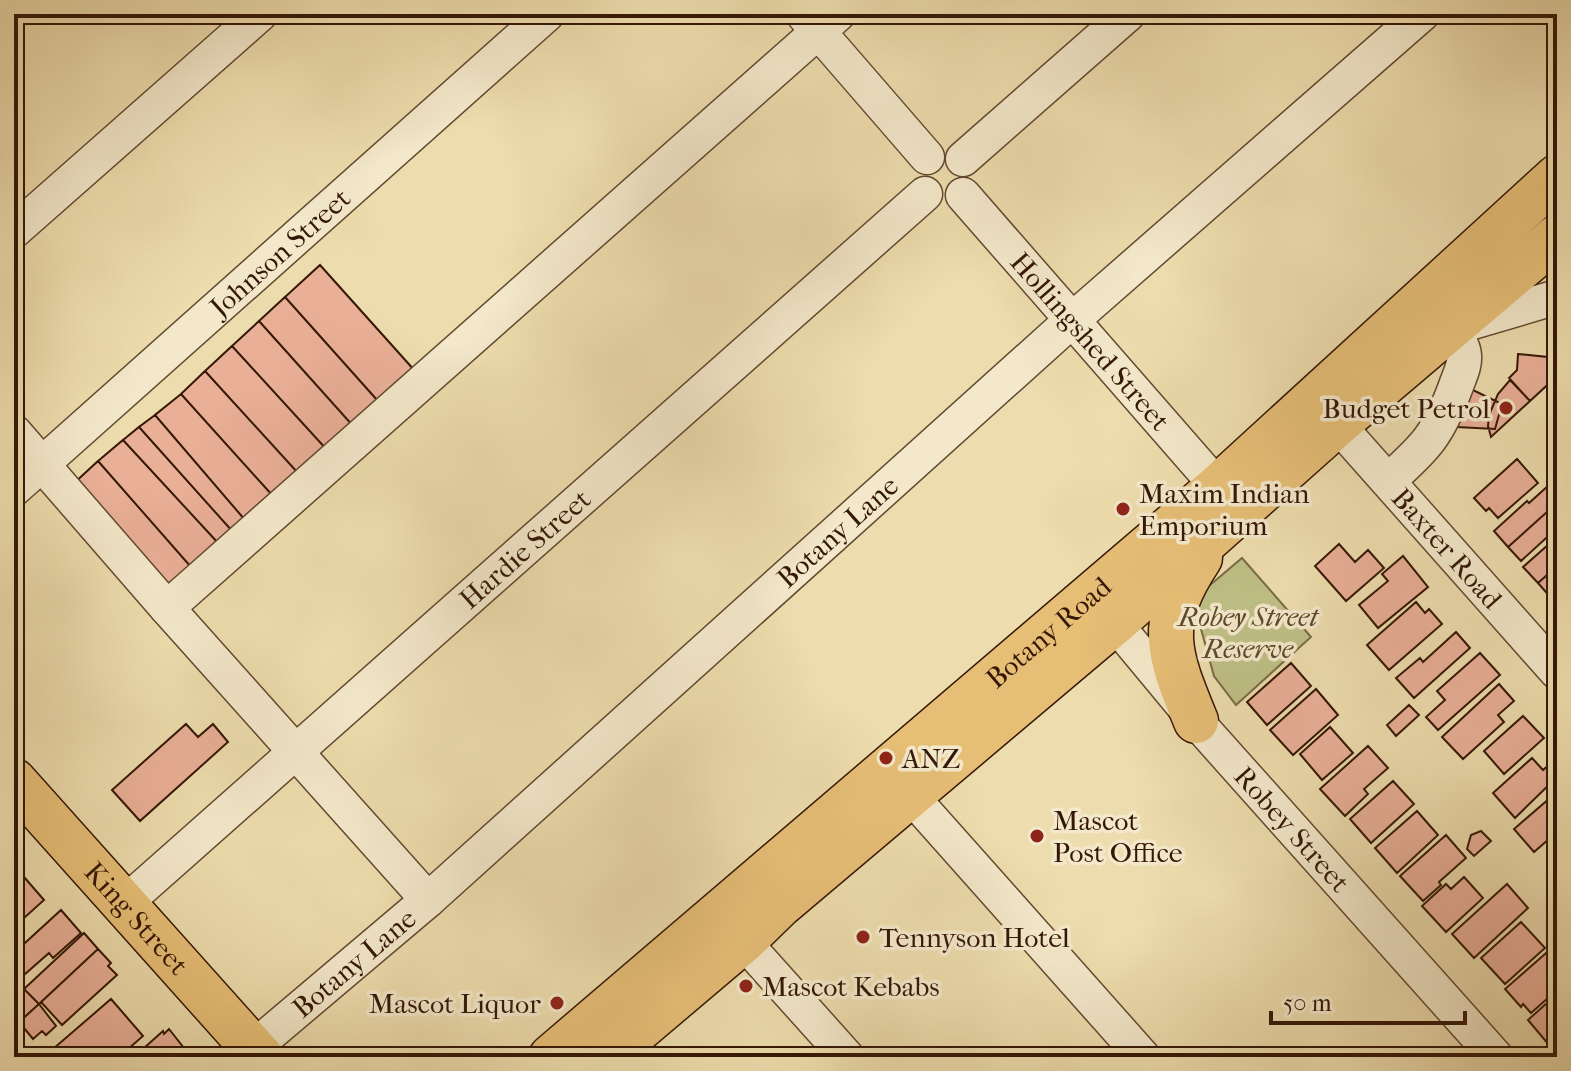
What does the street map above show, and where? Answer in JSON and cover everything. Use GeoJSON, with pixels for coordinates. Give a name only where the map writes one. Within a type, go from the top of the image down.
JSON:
{"type":"FeatureCollection","features":[{"type":"Feature","properties":{"kind":"main road","name":"Botany Road"},"geometry":{"type":"LineString","coordinates":[[551,1057],[1103,609],[1227,500],[1550,194]]}},
{"type":"Feature","properties":{"kind":"main road","name":"Botany Road"},"geometry":{"type":"LineString","coordinates":[[1227,500],[1337,424],[1557,237]]}},
{"type":"Feature","properties":{"kind":"main road"},"geometry":{"type":"LineString","coordinates":[[1196,721],[1177,674],[1171,645],[1174,605],[1227,500]]}},
{"type":"Feature","properties":{"kind":"main road","name":"Botany Road"},"geometry":{"type":"LineString","coordinates":[[630,1050],[780,905],[910,795],[1103,609]]}},
{"type":"Feature","properties":{"kind":"main road","name":"King Street"},"geometry":{"type":"LineString","coordinates":[[14,781],[257,1053]]}},
{"type":"Feature","properties":{"kind":"street"},"geometry":{"type":"LineString","coordinates":[[14,231],[260,14]]}},
{"type":"Feature","properties":{"kind":"street","name":"Johnson Street"},"geometry":{"type":"LineString","coordinates":[[14,489],[547,14]]}},
{"type":"Feature","properties":{"kind":"street"},"geometry":{"type":"LineString","coordinates":[[963,159],[1128,14]]}},
{"type":"Feature","properties":{"kind":"street","name":"Botany Lane"},"geometry":{"type":"LineString","coordinates":[[257,1053],[1071,321],[1422,14]]}},
{"type":"Feature","properties":{"kind":"street"},"geometry":{"type":"LineString","coordinates":[[167,608],[820,20],[927,157]]}},
{"type":"Feature","properties":{"kind":"street"},"geometry":{"type":"LineString","coordinates":[[950,151],[963,159],[970,173],[963,195],[948,202],[931,199],[925,194],[918,175],[927,157],[934,152],[950,151]]}},
{"type":"Feature","properties":{"kind":"street","name":"Hardie Street"},"geometry":{"type":"LineString","coordinates":[[125,903],[925,194]]}},
{"type":"Feature","properties":{"kind":"street","name":"Hollingshed Street"},"geometry":{"type":"LineString","coordinates":[[963,195],[1227,500]]}},
{"type":"Feature","properties":{"kind":"street"},"geometry":{"type":"LineString","coordinates":[[1388,481],[1424,448],[1445,417],[1464,364],[1464,352],[1452,328],[1557,297]]}},
{"type":"Feature","properties":{"kind":"street","name":"Baxter Road"},"geometry":{"type":"LineString","coordinates":[[1337,424],[1557,672]]}},
{"type":"Feature","properties":{"kind":"street"},"geometry":{"type":"LineString","coordinates":[[14,432],[428,900]]}},
{"type":"Feature","properties":{"kind":"street","name":"Robey Street"},"geometry":{"type":"LineString","coordinates":[[1103,609],[1196,721],[1496,1057]]}},
{"type":"Feature","properties":{"kind":"street"},"geometry":{"type":"LineString","coordinates":[[910,795],[1143,1057]]}},
{"type":"Feature","properties":{"kind":"street"},"geometry":{"type":"LineString","coordinates":[[743,941],[847,1057]]}},
{"type":"Feature","properties":{"kind":"green space","name":"Robey Street Reserve"},"geometry":{"type":"Polygon","coordinates":[[[1242,558],[1311,637],[1236,705],[1214,676],[1196,611],[1203,591],[1242,558]]]}},
{"type":"Feature","properties":{"kind":"building"},"geometry":{"type":"Polygon","coordinates":[[[320,265],[415,371],[378,401],[285,297],[320,265]]]}},
{"type":"Feature","properties":{"kind":"building"},"geometry":{"type":"Polygon","coordinates":[[[285,297],[378,401],[354,427],[259,321],[285,297]]]}},
{"type":"Feature","properties":{"kind":"building"},"geometry":{"type":"Polygon","coordinates":[[[259,321],[354,427],[328,451],[232,346],[259,321]]]}},
{"type":"Feature","properties":{"kind":"building"},"geometry":{"type":"Polygon","coordinates":[[[232,346],[328,451],[298,473],[205,371],[232,346]]]}},
{"type":"Feature","properties":{"kind":"building"},"geometry":{"type":"Polygon","coordinates":[[[1518,354],[1557,358],[1557,376],[1530,401],[1509,378],[1517,370],[1518,354]]]}},
{"type":"Feature","properties":{"kind":"building"},"geometry":{"type":"Polygon","coordinates":[[[205,371],[298,473],[273,496],[181,394],[205,371]]]}},
{"type":"Feature","properties":{"kind":"building"},"geometry":{"type":"Polygon","coordinates":[[[1450,379],[1502,404],[1495,429],[1437,426],[1450,379]]]}},
{"type":"Feature","properties":{"kind":"building","name":"Budget Petrol"},"geometry":{"type":"Polygon","coordinates":[[[1510,380],[1530,401],[1491,437],[1489,415],[1498,394],[1510,380]]]}},
{"type":"Feature","properties":{"kind":"building"},"geometry":{"type":"Polygon","coordinates":[[[181,394],[273,496],[245,520],[155,415],[181,394]]]}},
{"type":"Feature","properties":{"kind":"building"},"geometry":{"type":"Polygon","coordinates":[[[155,415],[245,520],[233,532],[139,427],[155,415]]]}},
{"type":"Feature","properties":{"kind":"building"},"geometry":{"type":"Polygon","coordinates":[[[139,427],[233,532],[219,544],[123,440],[139,427]]]}},
{"type":"Feature","properties":{"kind":"building"},"geometry":{"type":"Polygon","coordinates":[[[123,440],[219,544],[191,567],[98,461],[123,440]]]}},
{"type":"Feature","properties":{"kind":"building"},"geometry":{"type":"Polygon","coordinates":[[[1517,459],[1538,483],[1498,518],[1474,498],[1517,459]]]}},
{"type":"Feature","properties":{"kind":"building"},"geometry":{"type":"Polygon","coordinates":[[[98,461],[191,567],[165,589],[72,485],[98,461]]]}},
{"type":"Feature","properties":{"kind":"building"},"geometry":{"type":"Polygon","coordinates":[[[1549,485],[1557,495],[1557,503],[1508,547],[1494,531],[1549,485]]]}},
{"type":"Feature","properties":{"kind":"building"},"geometry":{"type":"Polygon","coordinates":[[[1557,503],[1557,528],[1521,561],[1508,547],[1557,503]]]}},
{"type":"Feature","properties":{"kind":"building"},"geometry":{"type":"Polygon","coordinates":[[[1557,537],[1557,566],[1538,583],[1523,567],[1557,537]]]}},
{"type":"Feature","properties":{"kind":"building"},"geometry":{"type":"Polygon","coordinates":[[[1339,544],[1355,562],[1368,550],[1384,568],[1346,601],[1315,566],[1339,544]]]}},
{"type":"Feature","properties":{"kind":"building"},"geometry":{"type":"Polygon","coordinates":[[[1403,556],[1428,587],[1378,628],[1359,605],[1388,581],[1382,574],[1403,556]]]}},
{"type":"Feature","properties":{"kind":"building"},"geometry":{"type":"Polygon","coordinates":[[[1557,566],[1557,594],[1552,599],[1538,583],[1557,566]]]}},
{"type":"Feature","properties":{"kind":"building"},"geometry":{"type":"Polygon","coordinates":[[[1416,602],[1425,613],[1429,609],[1442,624],[1389,670],[1367,645],[1416,602]]]}},
{"type":"Feature","properties":{"kind":"building"},"geometry":{"type":"Polygon","coordinates":[[[1456,632],[1470,648],[1414,698],[1396,678],[1420,658],[1423,662],[1456,632]]]}},
{"type":"Feature","properties":{"kind":"building"},"geometry":{"type":"Polygon","coordinates":[[[1480,653],[1500,675],[1438,730],[1426,717],[1445,700],[1437,691],[1480,653]]]}},
{"type":"Feature","properties":{"kind":"building"},"geometry":{"type":"Polygon","coordinates":[[[1291,663],[1311,686],[1267,725],[1247,702],[1291,663]]]}},
{"type":"Feature","properties":{"kind":"building"},"geometry":{"type":"Polygon","coordinates":[[[1499,684],[1514,701],[1498,715],[1504,722],[1463,759],[1442,737],[1499,684]]]}},
{"type":"Feature","properties":{"kind":"building"},"geometry":{"type":"Polygon","coordinates":[[[1316,689],[1338,715],[1293,755],[1270,730],[1316,689]]]}},
{"type":"Feature","properties":{"kind":"building"},"geometry":{"type":"Polygon","coordinates":[[[1409,705],[1419,715],[1396,736],[1387,725],[1409,705]]]}},
{"type":"Feature","properties":{"kind":"building"},"geometry":{"type":"Polygon","coordinates":[[[1523,716],[1544,738],[1504,774],[1484,751],[1523,716]]]}},
{"type":"Feature","properties":{"kind":"building"},"geometry":{"type":"Polygon","coordinates":[[[186,724],[198,737],[213,724],[228,742],[140,821],[112,790],[186,724]]]}},
{"type":"Feature","properties":{"kind":"building"},"geometry":{"type":"Polygon","coordinates":[[[1330,727],[1353,753],[1322,780],[1300,754],[1330,727]]]}},
{"type":"Feature","properties":{"kind":"building"},"geometry":{"type":"Polygon","coordinates":[[[1368,746],[1388,768],[1364,789],[1368,794],[1345,816],[1320,789],[1368,746]]]}},
{"type":"Feature","properties":{"kind":"building"},"geometry":{"type":"Polygon","coordinates":[[[1532,758],[1543,770],[1557,758],[1557,777],[1515,818],[1493,793],[1532,758]]]}},
{"type":"Feature","properties":{"kind":"building"},"geometry":{"type":"Polygon","coordinates":[[[1393,781],[1414,804],[1371,843],[1350,819],[1393,781]]]}},
{"type":"Feature","properties":{"kind":"building"},"geometry":{"type":"Polygon","coordinates":[[[1557,792],[1557,832],[1534,852],[1514,829],[1557,792]]]}},
{"type":"Feature","properties":{"kind":"building"},"geometry":{"type":"Polygon","coordinates":[[[1417,811],[1438,835],[1397,873],[1375,848],[1417,811]]]}},
{"type":"Feature","properties":{"kind":"building"},"geometry":{"type":"Polygon","coordinates":[[[1481,831],[1491,841],[1474,856],[1467,849],[1471,835],[1481,831]]]}},
{"type":"Feature","properties":{"kind":"building"},"geometry":{"type":"Polygon","coordinates":[[[1446,835],[1466,858],[1423,901],[1400,876],[1446,835]]]}},
{"type":"Feature","properties":{"kind":"building"},"geometry":{"type":"Polygon","coordinates":[[[24,877],[44,900],[14,927],[14,885],[24,877]]]}},
{"type":"Feature","properties":{"kind":"building"},"geometry":{"type":"Polygon","coordinates":[[[1464,877],[1483,898],[1446,932],[1422,906],[1446,884],[1451,889],[1464,877]]]}},
{"type":"Feature","properties":{"kind":"building"},"geometry":{"type":"Polygon","coordinates":[[[1507,884],[1528,908],[1474,958],[1452,934],[1507,884]]]}},
{"type":"Feature","properties":{"kind":"building"},"geometry":{"type":"Polygon","coordinates":[[[61,910],[81,933],[53,958],[49,953],[16,982],[14,953],[61,910]]]}},
{"type":"Feature","properties":{"kind":"building"},"geometry":{"type":"Polygon","coordinates":[[[1521,922],[1545,948],[1505,984],[1481,958],[1521,922]]]}},
{"type":"Feature","properties":{"kind":"building"},"geometry":{"type":"Polygon","coordinates":[[[84,933],[98,949],[39,1004],[24,989],[84,933]]]}},
{"type":"Feature","properties":{"kind":"building"},"geometry":{"type":"Polygon","coordinates":[[[1553,947],[1557,952],[1557,990],[1531,1013],[1505,989],[1553,947]]]}},
{"type":"Feature","properties":{"kind":"building"},"geometry":{"type":"Polygon","coordinates":[[[98,949],[117,975],[62,1025],[41,1002],[98,949]]]}},
{"type":"Feature","properties":{"kind":"building"},"geometry":{"type":"Polygon","coordinates":[[[24,989],[39,1004],[17,1024],[14,1013],[20,1008],[14,997],[24,989]]]}},
{"type":"Feature","properties":{"kind":"building"},"geometry":{"type":"Polygon","coordinates":[[[1557,994],[1557,1038],[1549,1045],[1528,1020],[1557,994]]]}},
{"type":"Feature","properties":{"kind":"building"},"geometry":{"type":"Polygon","coordinates":[[[111,999],[143,1036],[119,1057],[46,1055],[111,999]]]}},
{"type":"Feature","properties":{"kind":"building"},"geometry":{"type":"Polygon","coordinates":[[[39,1004],[56,1026],[46,1035],[42,1031],[33,1039],[19,1022],[39,1004]]]}},
{"type":"Feature","properties":{"kind":"building"},"geometry":{"type":"Polygon","coordinates":[[[169,1029],[191,1057],[134,1057],[163,1031],[164,1034],[169,1029]]]}},
{"type":"Feature","properties":{"kind":"place","name":"Budget Petrol"},"geometry":{"type":"Point","coordinates":[1506,408]}},
{"type":"Feature","properties":{"kind":"place","name":"Maxim Indian Emporium"},"geometry":{"type":"Point","coordinates":[1123,509]}},
{"type":"Feature","properties":{"kind":"place","name":"ANZ"},"geometry":{"type":"Point","coordinates":[886,758]}},
{"type":"Feature","properties":{"kind":"place","name":"Mascot Post Office"},"geometry":{"type":"Point","coordinates":[1037,836]}},
{"type":"Feature","properties":{"kind":"place","name":"Tennyson Hotel"},"geometry":{"type":"Point","coordinates":[863,937]}},
{"type":"Feature","properties":{"kind":"place","name":"Mascot Kebabs"},"geometry":{"type":"Point","coordinates":[746,986]}},
{"type":"Feature","properties":{"kind":"place","name":"Mascot Liquor"},"geometry":{"type":"Point","coordinates":[557,1003]}}]}
